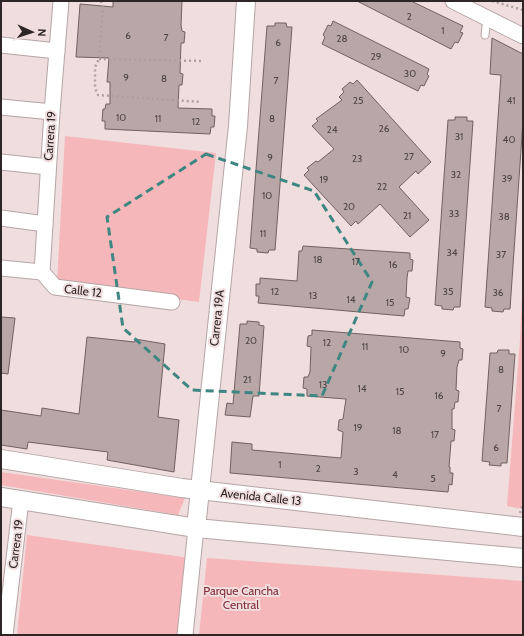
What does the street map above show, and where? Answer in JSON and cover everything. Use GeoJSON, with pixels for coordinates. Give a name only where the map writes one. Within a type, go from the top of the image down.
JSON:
{"type":"FeatureCollection","features":[{"type":"Feature","properties":{"kind":"street","name":"Carrera 19"},"geometry":{"type":"LineString","coordinates":[[42,272],[48,167],[61,1]]}},
{"type":"Feature","properties":{"kind":"street","name":"Carrera 19A"},"geometry":{"type":"LineString","coordinates":[[185,635],[238,126],[246,1]]}},
{"type":"Feature","properties":{"kind":"street"},"geometry":{"type":"LineString","coordinates":[[453,1],[523,36]]}},
{"type":"Feature","properties":{"kind":"street"},"geometry":{"type":"LineString","coordinates":[[1,45],[57,51]]}},
{"type":"Feature","properties":{"kind":"street"},"geometry":{"type":"LineString","coordinates":[[1,107],[52,112]]}},
{"type":"Feature","properties":{"kind":"street"},"geometry":{"type":"LineString","coordinates":[[1,162],[48,167]]}},
{"type":"Feature","properties":{"kind":"street"},"geometry":{"type":"LineString","coordinates":[[1,218],[45,224]]}},
{"type":"Feature","properties":{"kind":"street"},"geometry":{"type":"LineString","coordinates":[[1,268],[42,272]]}},
{"type":"Feature","properties":{"kind":"street","name":"Calle 12"},"geometry":{"type":"LineString","coordinates":[[42,272],[55,287],[172,302]]}},
{"type":"Feature","properties":{"kind":"street","name":"Avenida Calle 13"},"geometry":{"type":"LineString","coordinates":[[1,459],[200,490],[523,527]]}},
{"type":"Feature","properties":{"kind":"street"},"geometry":{"type":"LineString","coordinates":[[1,497],[196,528],[523,558]]}},
{"type":"Feature","properties":{"kind":"street","name":"Carrera 19"},"geometry":{"type":"LineString","coordinates":[[5,635],[21,500]]}},
{"type":"Feature","properties":{"kind":"lane"},"geometry":{"type":"LineString","coordinates":[[485,34],[487,18]]}},
{"type":"Feature","properties":{"kind":"path"},"geometry":{"type":"LineString","coordinates":[[101,1],[103,6],[99,59],[95,67],[95,88],[98,95],[201,102]]}},
{"type":"Feature","properties":{"kind":"path"},"geometry":{"type":"LineString","coordinates":[[492,1],[523,10]]}},
{"type":"Feature","properties":{"kind":"path"},"geometry":{"type":"LineString","coordinates":[[99,59],[203,62]]}},
{"type":"Feature","properties":{"kind":"highlighted area"},"geometry":{"type":"Polygon","coordinates":[[[206,154],[314,191],[372,282],[322,396],[192,390],[123,328],[107,217],[206,154]]]}},
{"type":"Feature","properties":{"kind":"green space"},"geometry":{"type":"Polygon","coordinates":[[[65,136],[216,153],[199,302],[57,283],[65,136]]]}},
{"type":"Feature","properties":{"kind":"green space"},"geometry":{"type":"Polygon","coordinates":[[[523,269],[523,509],[507,506],[520,340],[523,269]]]}},
{"type":"Feature","properties":{"kind":"green space"},"geometry":{"type":"Polygon","coordinates":[[[1,472],[185,498],[178,515],[1,485],[1,472]]]}},
{"type":"Feature","properties":{"kind":"green space"},"geometry":{"type":"Polygon","coordinates":[[[27,535],[190,558],[180,635],[17,635],[27,535]]]}},
{"type":"Feature","properties":{"kind":"green space","name":"Parque Cancha Central"},"geometry":{"type":"Polygon","coordinates":[[[207,558],[523,581],[523,635],[199,635],[207,558]]]}},
{"type":"Feature","properties":{"kind":"building"},"geometry":{"type":"Polygon","coordinates":[[[113,1],[182,1],[181,25],[182,31],[185,32],[184,43],[181,43],[180,73],[183,74],[182,85],[179,85],[178,108],[212,109],[212,116],[215,116],[214,127],[211,127],[210,134],[105,129],[105,121],[102,121],[103,109],[105,109],[106,104],[110,104],[110,82],[107,82],[109,58],[76,57],[80,4],[113,7],[113,1]]]}},
{"type":"Feature","properties":{"kind":"building"},"geometry":{"type":"Polygon","coordinates":[[[357,1],[411,1],[463,26],[460,32],[463,33],[458,43],[455,42],[451,49],[357,1]]]}},
{"type":"Feature","properties":{"kind":"building"},"geometry":{"type":"Polygon","coordinates":[[[333,21],[429,69],[427,74],[429,76],[424,86],[421,85],[418,91],[322,44],[325,37],[323,35],[328,25],[331,26],[333,21]]]}},
{"type":"Feature","properties":{"kind":"building"},"geometry":{"type":"Polygon","coordinates":[[[275,23],[286,23],[287,27],[292,27],[275,250],[269,250],[268,253],[257,252],[257,249],[250,248],[267,26],[275,26],[275,23]]]}},
{"type":"Feature","properties":{"kind":"building"},"geometry":{"type":"Polygon","coordinates":[[[492,38],[523,54],[523,121],[510,309],[504,309],[503,312],[492,311],[492,308],[485,307],[501,75],[490,74],[492,38]]]}},
{"type":"Feature","properties":{"kind":"building"},"geometry":{"type":"Polygon","coordinates":[[[357,80],[431,162],[418,174],[416,171],[399,187],[429,220],[410,237],[380,204],[358,224],[356,221],[351,226],[304,175],[309,170],[307,168],[316,161],[318,162],[334,149],[312,126],[318,121],[316,119],[342,100],[339,97],[344,92],[342,89],[350,82],[353,84],[357,80]]]}},
{"type":"Feature","properties":{"kind":"building"},"geometry":{"type":"Polygon","coordinates":[[[455,117],[467,117],[467,121],[473,121],[460,307],[454,307],[453,310],[442,309],[442,306],[435,305],[448,120],[455,120],[455,117]]]}},
{"type":"Feature","properties":{"kind":"building"},"geometry":{"type":"Polygon","coordinates":[[[303,246],[410,253],[410,259],[413,260],[412,271],[408,271],[406,297],[410,298],[408,309],[405,309],[404,316],[258,303],[259,296],[256,296],[256,284],[260,284],[260,278],[297,281],[299,251],[302,251],[303,246]]]}},
{"type":"Feature","properties":{"kind":"building"},"geometry":{"type":"Polygon","coordinates":[[[1,317],[15,318],[8,374],[1,373],[1,317]]]}},
{"type":"Feature","properties":{"kind":"building"},"geometry":{"type":"Polygon","coordinates":[[[247,321],[259,322],[259,325],[264,326],[259,396],[253,396],[250,417],[225,415],[227,403],[233,404],[240,324],[247,324],[247,321]]]}},
{"type":"Feature","properties":{"kind":"building"},"geometry":{"type":"Polygon","coordinates":[[[312,330],[460,342],[460,348],[463,349],[462,360],[459,360],[457,367],[456,390],[459,391],[458,402],[455,402],[454,409],[452,409],[452,429],[455,430],[454,441],[451,441],[449,467],[450,473],[453,473],[452,485],[449,484],[448,492],[230,473],[232,442],[252,444],[252,450],[341,458],[343,432],[338,430],[339,420],[343,419],[346,399],[307,396],[307,389],[303,388],[304,377],[308,377],[310,372],[311,347],[307,346],[308,336],[312,335],[312,330]]]}},
{"type":"Feature","properties":{"kind":"building"},"geometry":{"type":"Polygon","coordinates":[[[87,337],[135,342],[135,339],[165,344],[158,417],[179,420],[174,472],[107,460],[108,452],[28,442],[27,449],[1,445],[1,410],[41,416],[42,408],[79,414],[87,337]]]}},
{"type":"Feature","properties":{"kind":"building"},"geometry":{"type":"Polygon","coordinates":[[[498,350],[509,350],[509,354],[515,354],[507,463],[501,463],[501,466],[489,465],[490,462],[482,461],[490,353],[497,353],[498,350]]]}}]}
